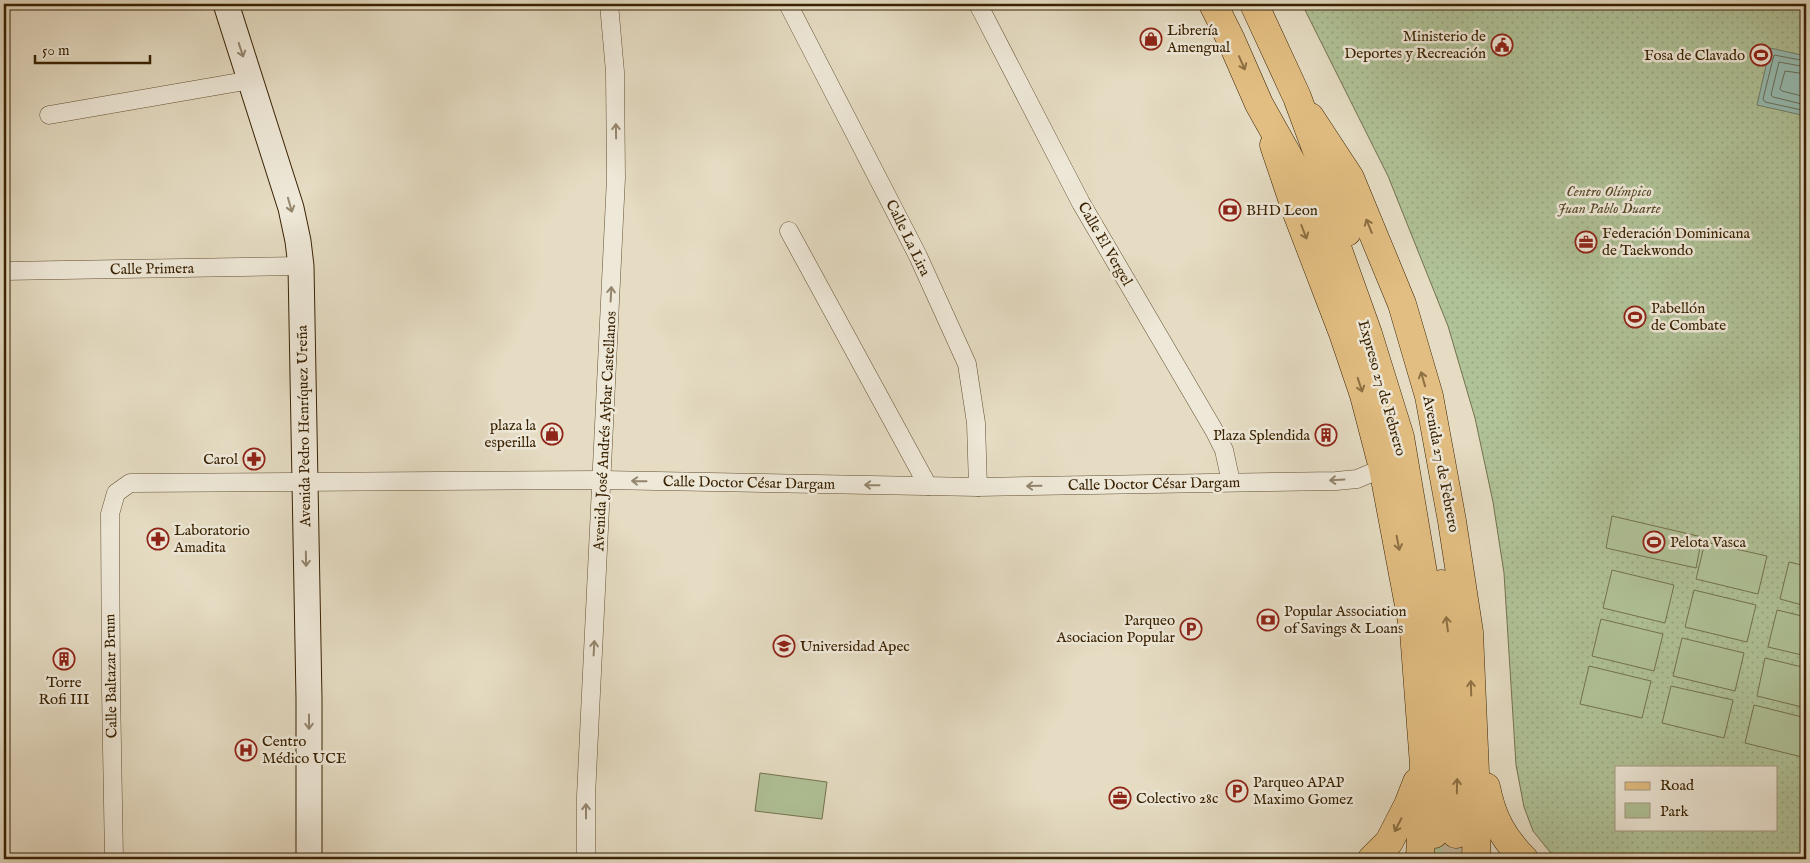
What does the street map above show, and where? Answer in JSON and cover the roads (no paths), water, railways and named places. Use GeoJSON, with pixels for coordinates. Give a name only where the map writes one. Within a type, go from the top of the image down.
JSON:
{"type":"FeatureCollection","features":[{"type":"Feature","properties":{"kind":"main road","name":"Avenida Pedro Henríquez Ureña"},"geometry":{"type":"LineString","coordinates":[[226,4],[290,208],[298,241],[301,266],[309,700],[309,859]]}},
{"type":"Feature","properties":{"kind":"main road","name":"Expreso 27 de Febrero"},"geometry":{"type":"LineString","coordinates":[[1213,4],[1259,104],[1333,236],[1368,334],[1400,437],[1424,578],[1445,834],[1457,761],[1448,633],[1440,572],[1418,450],[1377,307],[1347,234],[1297,97],[1254,4]]}},
{"type":"Feature","properties":{"kind":"main road","name":"Avenida 27 de Febrero"},"geometry":{"type":"LineString","coordinates":[[1297,97],[1350,178],[1402,304],[1429,396],[1452,520],[1468,632],[1477,819],[1476,859]]}},
{"type":"Feature","properties":{"kind":"main road"},"geometry":{"type":"LineString","coordinates":[[1259,104],[1297,213],[1343,333],[1364,395],[1383,468],[1414,632],[1424,765],[1420,859]]}},
{"type":"Feature","properties":{"kind":"main road"},"geometry":{"type":"LineString","coordinates":[[1472,719],[1490,805],[1498,827],[1524,859]]}},
{"type":"Feature","properties":{"kind":"main road"},"geometry":{"type":"LineString","coordinates":[[1372,859],[1389,842],[1408,805],[1424,765]]}},
{"type":"Feature","properties":{"kind":"street","name":"Avenida José Andrés Aybar Castellanos"},"geometry":{"type":"LineString","coordinates":[[586,859],[586,796],[603,480],[616,178],[615,72],[609,4]]}},
{"type":"Feature","properties":{"kind":"street","name":"Calle La Lira"},"geometry":{"type":"LineString","coordinates":[[788,4],[918,256],[967,364],[976,423],[978,487]]}},
{"type":"Feature","properties":{"kind":"street","name":"Calle El Vergel"},"geometry":{"type":"LineString","coordinates":[[978,4],[1081,203],[1215,432],[1224,450],[1231,482]]}},
{"type":"Feature","properties":{"kind":"street"},"geometry":{"type":"LineString","coordinates":[[49,115],[251,80]]}},
{"type":"Feature","properties":{"kind":"street"},"geometry":{"type":"LineString","coordinates":[[789,231],[928,486]]}},
{"type":"Feature","properties":{"kind":"street","name":"Calle Primera"},"geometry":{"type":"LineString","coordinates":[[4,271],[301,266]]}},
{"type":"Feature","properties":{"kind":"street","name":"Calle Doctor César Dargam"},"geometry":{"type":"LineString","coordinates":[[116,493],[130,483],[603,480],[978,487],[1357,479],[1383,468]]}},
{"type":"Feature","properties":{"kind":"street","name":"Calle Baltazar Brum"},"geometry":{"type":"LineString","coordinates":[[114,859],[110,514],[116,493]]}},
{"type":"Feature","properties":{"kind":"water"},"geometry":{"type":"Polygon","coordinates":[[[1770,48],[1806,56],[1806,116],[1757,105],[1770,48]]]}},
{"type":"Feature","properties":{"kind":"tunnel"},"geometry":{"type":"LineString","coordinates":[[1456,834],[1456,859]]}},
{"type":"Feature","properties":{"kind":"place","name":"Librería Amengual"},"geometry":{"type":"Point","coordinates":[1151,39]}},
{"type":"Feature","properties":{"kind":"place","name":"Ministerio de Deportes y Recreación"},"geometry":{"type":"Point","coordinates":[1502,45]}},
{"type":"Feature","properties":{"kind":"place","name":"Fosa de Clavado"},"geometry":{"type":"Point","coordinates":[1761,55]}},
{"type":"Feature","properties":{"kind":"place","name":"BHD Leon"},"geometry":{"type":"Point","coordinates":[1230,210]}},
{"type":"Feature","properties":{"kind":"place","name":"Federación Dominicana de Taekwondo"},"geometry":{"type":"Point","coordinates":[1586,242]}},
{"type":"Feature","properties":{"kind":"place","name":"Pabellón de Combate"},"geometry":{"type":"Point","coordinates":[1635,317]}},
{"type":"Feature","properties":{"kind":"place","name":"plaza la esperilla"},"geometry":{"type":"Point","coordinates":[552,434]}},
{"type":"Feature","properties":{"kind":"place","name":"Plaza Splendida"},"geometry":{"type":"Point","coordinates":[1326,435]}},
{"type":"Feature","properties":{"kind":"place","name":"Carol"},"geometry":{"type":"Point","coordinates":[254,459]}},
{"type":"Feature","properties":{"kind":"place","name":"Laboratorio Amadita"},"geometry":{"type":"Point","coordinates":[158,539]}},
{"type":"Feature","properties":{"kind":"place","name":"Pelota Vasca"},"geometry":{"type":"Point","coordinates":[1654,542]}},
{"type":"Feature","properties":{"kind":"place","name":"Popular Association of Savings & Loans"},"geometry":{"type":"Point","coordinates":[1268,620]}},
{"type":"Feature","properties":{"kind":"place","name":"Parqueo Asociacion Popular"},"geometry":{"type":"Point","coordinates":[1191,629]}},
{"type":"Feature","properties":{"kind":"place","name":"Universidad Apec"},"geometry":{"type":"Point","coordinates":[784,646]}},
{"type":"Feature","properties":{"kind":"place","name":"Torre Rofi III"},"geometry":{"type":"Point","coordinates":[64,659]}},
{"type":"Feature","properties":{"kind":"place","name":"Centro Médico UCE"},"geometry":{"type":"Point","coordinates":[246,750]}},
{"type":"Feature","properties":{"kind":"place","name":"Parqueo APAP Maximo Gomez"},"geometry":{"type":"Point","coordinates":[1237,791]}},
{"type":"Feature","properties":{"kind":"place","name":"Colectivo 28c"},"geometry":{"type":"Point","coordinates":[1120,798]}},
{"type":"Feature","properties":{"kind":"park label","name":"Centro Olímpico Juan Pablo Duarte"},"geometry":{"type":"Point","coordinates":[1609,200]}}]}
